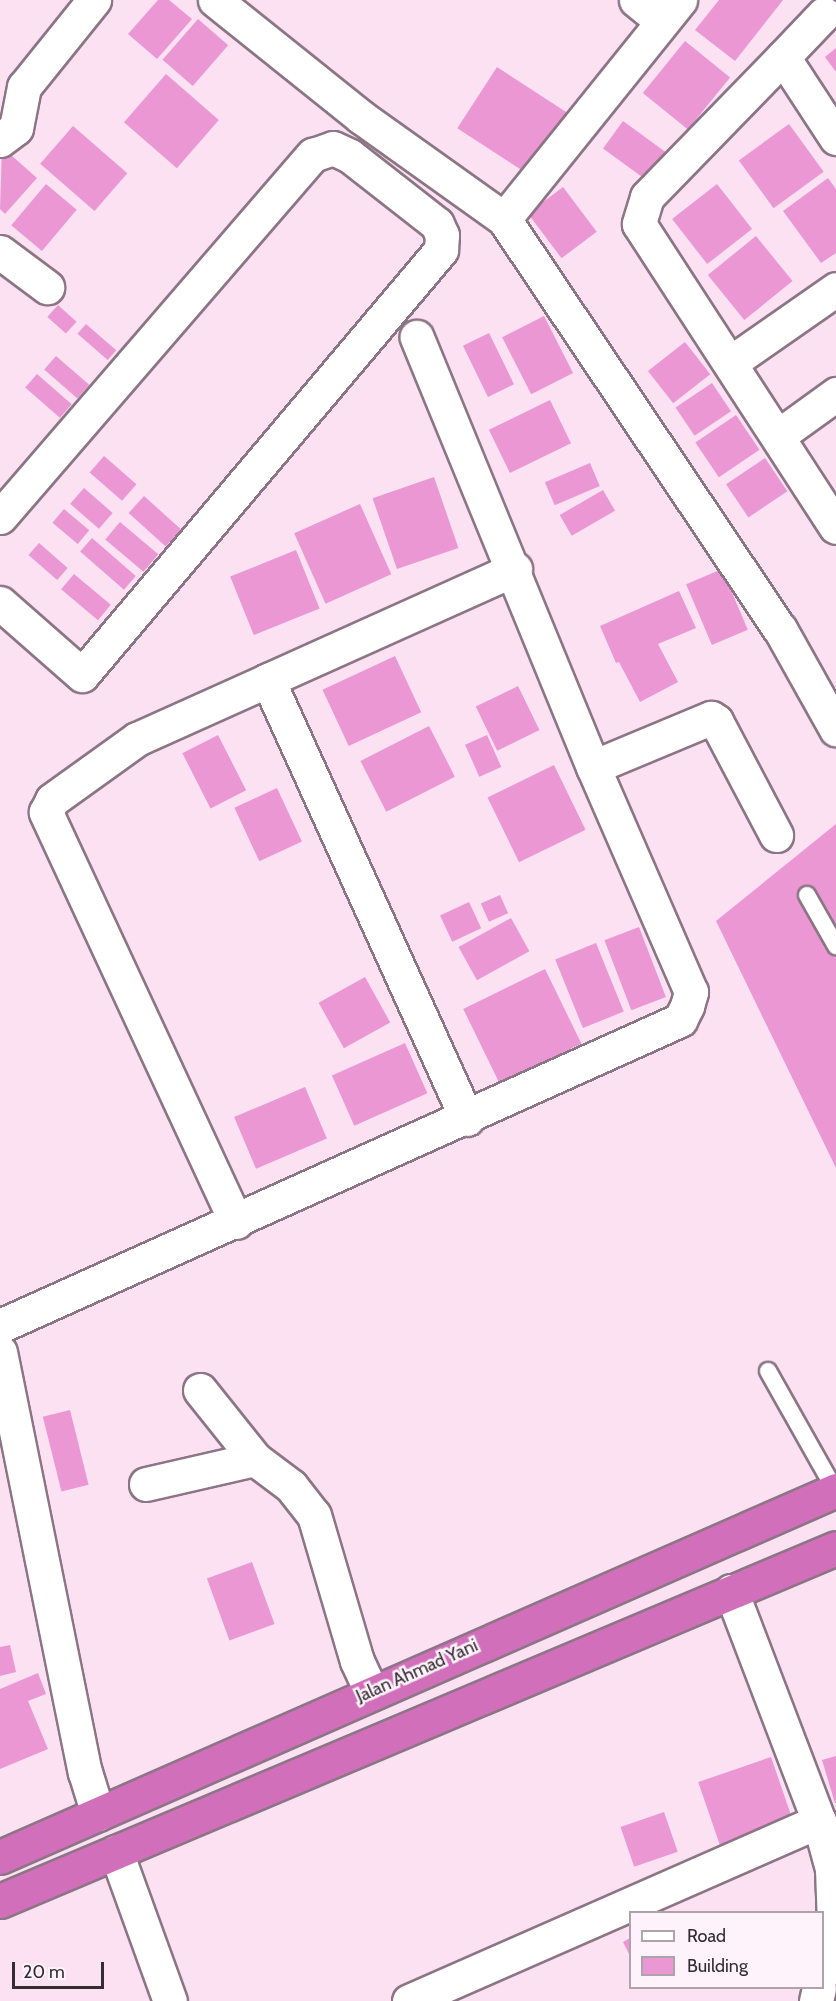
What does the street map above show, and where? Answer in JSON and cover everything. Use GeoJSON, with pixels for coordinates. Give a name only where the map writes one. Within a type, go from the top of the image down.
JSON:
{"type":"FeatureCollection","features":[{"type":"Feature","properties":{"kind":"highway","name":"Jalan Ahmad Yani"},"geometry":{"type":"LineString","coordinates":[[0,1857],[371,1691],[835,1490]]}},
{"type":"Feature","properties":{"kind":"highway"},"geometry":{"type":"LineString","coordinates":[[0,1901],[836,1548]]}},
{"type":"Feature","properties":{"kind":"street"},"geometry":{"type":"LineString","coordinates":[[5,128],[24,87],[94,0]]}},
{"type":"Feature","properties":{"kind":"street"},"geometry":{"type":"LineString","coordinates":[[215,0],[361,117],[504,219],[780,628],[836,729]]}},
{"type":"Feature","properties":{"kind":"street"},"geometry":{"type":"LineString","coordinates":[[504,219],[671,11],[636,0]]}},
{"type":"Feature","properties":{"kind":"street"},"geometry":{"type":"LineString","coordinates":[[824,14],[647,197],[639,224],[836,526]]}},
{"type":"Feature","properties":{"kind":"street"},"geometry":{"type":"LineString","coordinates":[[783,57],[836,138]]}},
{"type":"Feature","properties":{"kind":"street"},"geometry":{"type":"LineString","coordinates":[[0,517],[313,155],[333,148],[350,156],[437,224],[442,236],[441,249],[82,675],[0,603]]}},
{"type":"Feature","properties":{"kind":"street"},"geometry":{"type":"LineString","coordinates":[[0,252],[47,287]]}},
{"type":"Feature","properties":{"kind":"street"},"geometry":{"type":"LineString","coordinates":[[730,363],[836,289]]}},
{"type":"Feature","properties":{"kind":"street"},"geometry":{"type":"LineString","coordinates":[[0,1326],[467,1119],[680,1020],[687,1006],[691,992],[593,767],[515,569],[417,338]]}},
{"type":"Feature","properties":{"kind":"street"},"geometry":{"type":"LineString","coordinates":[[778,436],[836,394]]}},
{"type":"Feature","properties":{"kind":"street"},"geometry":{"type":"LineString","coordinates":[[236,1222],[46,812],[52,800],[137,739],[515,569]]}},
{"type":"Feature","properties":{"kind":"street"},"geometry":{"type":"LineString","coordinates":[[268,680],[467,1119]]}},
{"type":"Feature","properties":{"kind":"street"},"geometry":{"type":"LineString","coordinates":[[593,767],[711,718],[716,721],[776,835]]}},
{"type":"Feature","properties":{"kind":"street"},"geometry":{"type":"LineString","coordinates":[[0,1352],[85,1772],[98,1814]]}},
{"type":"Feature","properties":{"kind":"street"},"geometry":{"type":"LineString","coordinates":[[200,1390],[255,1459],[291,1486],[314,1515],[357,1661],[371,1691]]}},
{"type":"Feature","properties":{"kind":"street"},"geometry":{"type":"LineString","coordinates":[[146,1484],[255,1459]]}},
{"type":"Feature","properties":{"kind":"street"},"geometry":{"type":"LineString","coordinates":[[732,1591],[819,1821],[835,1896],[834,1924],[824,1966]]}},
{"type":"Feature","properties":{"kind":"street"},"geometry":{"type":"LineString","coordinates":[[409,2001],[819,1821]]}},
{"type":"Feature","properties":{"kind":"street"},"geometry":{"type":"LineString","coordinates":[[116,1852],[170,2001]]}},
{"type":"Feature","properties":{"kind":"lane"},"geometry":{"type":"LineString","coordinates":[[807,895],[836,946]]}},
{"type":"Feature","properties":{"kind":"lane"},"geometry":{"type":"LineString","coordinates":[[768,1371],[835,1490]]}},
{"type":"Feature","properties":{"kind":"building"},"geometry":{"type":"Polygon","coordinates":[[[158,0],[169,0],[192,19],[157,59],[128,34],[158,0]]]}},
{"type":"Feature","properties":{"kind":"building"},"geometry":{"type":"Polygon","coordinates":[[[719,0],[783,0],[735,61],[695,30],[719,0]]]}},
{"type":"Feature","properties":{"kind":"building"},"geometry":{"type":"Polygon","coordinates":[[[198,19],[228,45],[193,86],[163,60],[198,19]]]}},
{"type":"Feature","properties":{"kind":"building"},"geometry":{"type":"Polygon","coordinates":[[[685,41],[730,78],[688,130],[643,93],[685,41]]]}},
{"type":"Feature","properties":{"kind":"building"},"geometry":{"type":"Polygon","coordinates":[[[836,48],[836,72],[825,57],[836,48]]]}},
{"type":"Feature","properties":{"kind":"building"},"geometry":{"type":"Polygon","coordinates":[[[497,67],[570,114],[530,176],[457,128],[497,67]]]}},
{"type":"Feature","properties":{"kind":"building"},"geometry":{"type":"Polygon","coordinates":[[[166,74],[219,120],[177,168],[124,122],[166,74]]]}},
{"type":"Feature","properties":{"kind":"building"},"geometry":{"type":"Polygon","coordinates":[[[623,121],[668,154],[648,181],[603,149],[623,121]]]}},
{"type":"Feature","properties":{"kind":"building"},"geometry":{"type":"Polygon","coordinates":[[[789,124],[824,172],[774,208],[739,160],[789,124]]]}},
{"type":"Feature","properties":{"kind":"building"},"geometry":{"type":"Polygon","coordinates":[[[73,126],[127,173],[95,211],[40,164],[73,126]]]}},
{"type":"Feature","properties":{"kind":"building"},"geometry":{"type":"Polygon","coordinates":[[[2,147],[37,178],[5,214],[0,209],[2,147]]]}},
{"type":"Feature","properties":{"kind":"building"},"geometry":{"type":"Polygon","coordinates":[[[828,178],[836,189],[836,253],[821,263],[783,211],[828,178]]]}},
{"type":"Feature","properties":{"kind":"building"},"geometry":{"type":"Polygon","coordinates":[[[46,184],[77,210],[42,251],[11,225],[46,184]]]}},
{"type":"Feature","properties":{"kind":"building"},"geometry":{"type":"Polygon","coordinates":[[[717,184],[752,229],[707,264],[672,219],[717,184]]]}},
{"type":"Feature","properties":{"kind":"building"},"geometry":{"type":"Polygon","coordinates":[[[563,187],[597,232],[562,258],[528,213],[563,187]]]}},
{"type":"Feature","properties":{"kind":"building"},"geometry":{"type":"Polygon","coordinates":[[[756,236],[793,281],[744,320],[708,275],[756,236]]]}},
{"type":"Feature","properties":{"kind":"building"},"geometry":{"type":"Polygon","coordinates":[[[58,305],[77,322],[66,334],[47,317],[58,305]]]}},
{"type":"Feature","properties":{"kind":"building"},"geometry":{"type":"Polygon","coordinates":[[[544,316],[573,373],[531,394],[502,337],[544,316]]]}},
{"type":"Feature","properties":{"kind":"building"},"geometry":{"type":"Polygon","coordinates":[[[86,324],[116,350],[108,360],[77,334],[86,324]]]}},
{"type":"Feature","properties":{"kind":"building"},"geometry":{"type":"Polygon","coordinates":[[[489,333],[514,384],[488,397],[463,346],[489,333]]]}},
{"type":"Feature","properties":{"kind":"building"},"geometry":{"type":"Polygon","coordinates":[[[685,342],[710,374],[673,403],[648,371],[685,342]]]}},
{"type":"Feature","properties":{"kind":"building"},"geometry":{"type":"Polygon","coordinates":[[[56,356],[89,385],[77,398],[44,370],[56,356]]]}},
{"type":"Feature","properties":{"kind":"building"},"geometry":{"type":"Polygon","coordinates":[[[37,374],[72,404],[60,418],[25,388],[37,374]]]}},
{"type":"Feature","properties":{"kind":"building"},"geometry":{"type":"Polygon","coordinates":[[[712,383],[731,411],[695,436],[676,408],[712,383]]]}},
{"type":"Feature","properties":{"kind":"building"},"geometry":{"type":"Polygon","coordinates":[[[550,400],[571,443],[510,473],[489,430],[550,400]]]}},
{"type":"Feature","properties":{"kind":"building"},"geometry":{"type":"Polygon","coordinates":[[[736,415],[759,450],[719,477],[695,442],[736,415]]]}},
{"type":"Feature","properties":{"kind":"building"},"geometry":{"type":"Polygon","coordinates":[[[104,456],[136,484],[122,501],[90,473],[104,456]]]}},
{"type":"Feature","properties":{"kind":"building"},"geometry":{"type":"Polygon","coordinates":[[[765,458],[787,491],[748,517],[726,484],[765,458]]]}},
{"type":"Feature","properties":{"kind":"building"},"geometry":{"type":"Polygon","coordinates":[[[590,463],[600,486],[555,505],[545,482],[590,463]]]}},
{"type":"Feature","properties":{"kind":"building"},"geometry":{"type":"Polygon","coordinates":[[[434,477],[458,548],[397,569],[373,498],[434,477]]]}},
{"type":"Feature","properties":{"kind":"building"},"geometry":{"type":"Polygon","coordinates":[[[84,488],[113,513],[99,529],[70,504],[84,488]]]}},
{"type":"Feature","properties":{"kind":"building"},"geometry":{"type":"Polygon","coordinates":[[[603,490],[615,511],[572,536],[560,515],[603,490]]]}},
{"type":"Feature","properties":{"kind":"building"},"geometry":{"type":"Polygon","coordinates":[[[144,496],[181,529],[166,547],[129,513],[144,496]]]}},
{"type":"Feature","properties":{"kind":"building"},"geometry":{"type":"Polygon","coordinates":[[[360,504],[391,574],[326,604],[294,533],[360,504]]]}},
{"type":"Feature","properties":{"kind":"building"},"geometry":{"type":"Polygon","coordinates":[[[64,509],[89,530],[78,544],[52,523],[64,509]]]}},
{"type":"Feature","properties":{"kind":"building"},"geometry":{"type":"Polygon","coordinates":[[[120,522],[158,554],[144,572],[105,540],[120,522]]]}},
{"type":"Feature","properties":{"kind":"building"},"geometry":{"type":"Polygon","coordinates":[[[92,538],[136,576],[124,590],[80,552],[92,538]]]}},
{"type":"Feature","properties":{"kind":"building"},"geometry":{"type":"Polygon","coordinates":[[[39,543],[68,568],[57,580],[29,555],[39,543]]]}},
{"type":"Feature","properties":{"kind":"building"},"geometry":{"type":"Polygon","coordinates":[[[296,550],[320,608],[254,635],[230,577],[296,550]]]}},
{"type":"Feature","properties":{"kind":"building"},"geometry":{"type":"Polygon","coordinates":[[[722,569],[748,630],[712,645],[686,584],[722,569]]]}},
{"type":"Feature","properties":{"kind":"building"},"geometry":{"type":"Polygon","coordinates":[[[74,574],[111,605],[98,620],[61,589],[74,574]]]}},
{"type":"Feature","properties":{"kind":"building"},"geometry":{"type":"Polygon","coordinates":[[[679,591],[696,628],[658,644],[678,682],[640,702],[619,662],[616,663],[600,626],[679,591]]]}},
{"type":"Feature","properties":{"kind":"building"},"geometry":{"type":"Polygon","coordinates":[[[395,656],[421,712],[349,746],[322,690],[395,656]]]}},
{"type":"Feature","properties":{"kind":"building"},"geometry":{"type":"Polygon","coordinates":[[[518,686],[539,730],[497,751],[476,707],[518,686]]]}},
{"type":"Feature","properties":{"kind":"building"},"geometry":{"type":"Polygon","coordinates":[[[429,726],[455,777],[386,812],[360,761],[429,726]]]}},
{"type":"Feature","properties":{"kind":"building"},"geometry":{"type":"Polygon","coordinates":[[[218,735],[246,790],[211,808],[182,753],[218,735]]]}},
{"type":"Feature","properties":{"kind":"building"},"geometry":{"type":"Polygon","coordinates":[[[487,735],[501,767],[479,777],[465,745],[487,735]]]}},
{"type":"Feature","properties":{"kind":"building"},"geometry":{"type":"Polygon","coordinates":[[[554,765],[586,830],[519,862],[487,797],[554,765]]]}},
{"type":"Feature","properties":{"kind":"building"},"geometry":{"type":"Polygon","coordinates":[[[277,788],[302,841],[259,861],[234,808],[277,788]]]}},
{"type":"Feature","properties":{"kind":"building"},"geometry":{"type":"Polygon","coordinates":[[[836,824],[836,1168],[716,921],[836,824]]]}},
{"type":"Feature","properties":{"kind":"building"},"geometry":{"type":"Polygon","coordinates":[[[500,895],[508,913],[489,922],[481,904],[500,895]]]}},
{"type":"Feature","properties":{"kind":"building"},"geometry":{"type":"Polygon","coordinates":[[[469,902],[481,928],[452,942],[440,916],[469,902]]]}},
{"type":"Feature","properties":{"kind":"building"},"geometry":{"type":"Polygon","coordinates":[[[511,918],[529,951],[477,980],[459,947],[511,918]]]}},
{"type":"Feature","properties":{"kind":"building"},"geometry":{"type":"Polygon","coordinates":[[[639,927],[666,997],[631,1010],[604,940],[639,927]]]}},
{"type":"Feature","properties":{"kind":"building"},"geometry":{"type":"Polygon","coordinates":[[[596,943],[624,1012],[583,1028],[555,959],[596,943]]]}},
{"type":"Feature","properties":{"kind":"building"},"geometry":{"type":"Polygon","coordinates":[[[545,969],[581,1044],[500,1083],[463,1009],[545,969]]]}},
{"type":"Feature","properties":{"kind":"building"},"geometry":{"type":"Polygon","coordinates":[[[365,977],[390,1022],[344,1048],[319,1003],[365,977]]]}},
{"type":"Feature","properties":{"kind":"building"},"geometry":{"type":"Polygon","coordinates":[[[405,1043],[427,1093],[354,1126],[332,1076],[405,1043]]]}},
{"type":"Feature","properties":{"kind":"building"},"geometry":{"type":"Polygon","coordinates":[[[305,1087],[327,1139],[256,1169],[234,1117],[305,1087]]]}},
{"type":"Feature","properties":{"kind":"building"},"geometry":{"type":"Polygon","coordinates":[[[70,1410],[89,1485],[61,1491],[43,1417],[70,1410]]]}},
{"type":"Feature","properties":{"kind":"building"},"geometry":{"type":"Polygon","coordinates":[[[252,1562],[275,1624],[229,1640],[207,1578],[252,1562]]]}},
{"type":"Feature","properties":{"kind":"building"},"geometry":{"type":"Polygon","coordinates":[[[10,1645],[16,1672],[0,1676],[0,1647],[10,1645]]]}},
{"type":"Feature","properties":{"kind":"building"},"geometry":{"type":"Polygon","coordinates":[[[38,1673],[46,1694],[28,1701],[48,1749],[0,1769],[0,1689],[38,1673]]]}},
{"type":"Feature","properties":{"kind":"building"},"geometry":{"type":"Polygon","coordinates":[[[836,1756],[836,1803],[835,1803],[822,1760],[836,1756]]]}},
{"type":"Feature","properties":{"kind":"building"},"geometry":{"type":"Polygon","coordinates":[[[771,1757],[793,1822],[721,1847],[698,1782],[771,1757]]]}},
{"type":"Feature","properties":{"kind":"building"},"geometry":{"type":"Polygon","coordinates":[[[664,1812],[678,1852],[634,1867],[621,1827],[664,1812]]]}},
{"type":"Feature","properties":{"kind":"building"},"geometry":{"type":"Polygon","coordinates":[[[629,1939],[629,1954],[623,1942],[629,1939]]]}}]}
